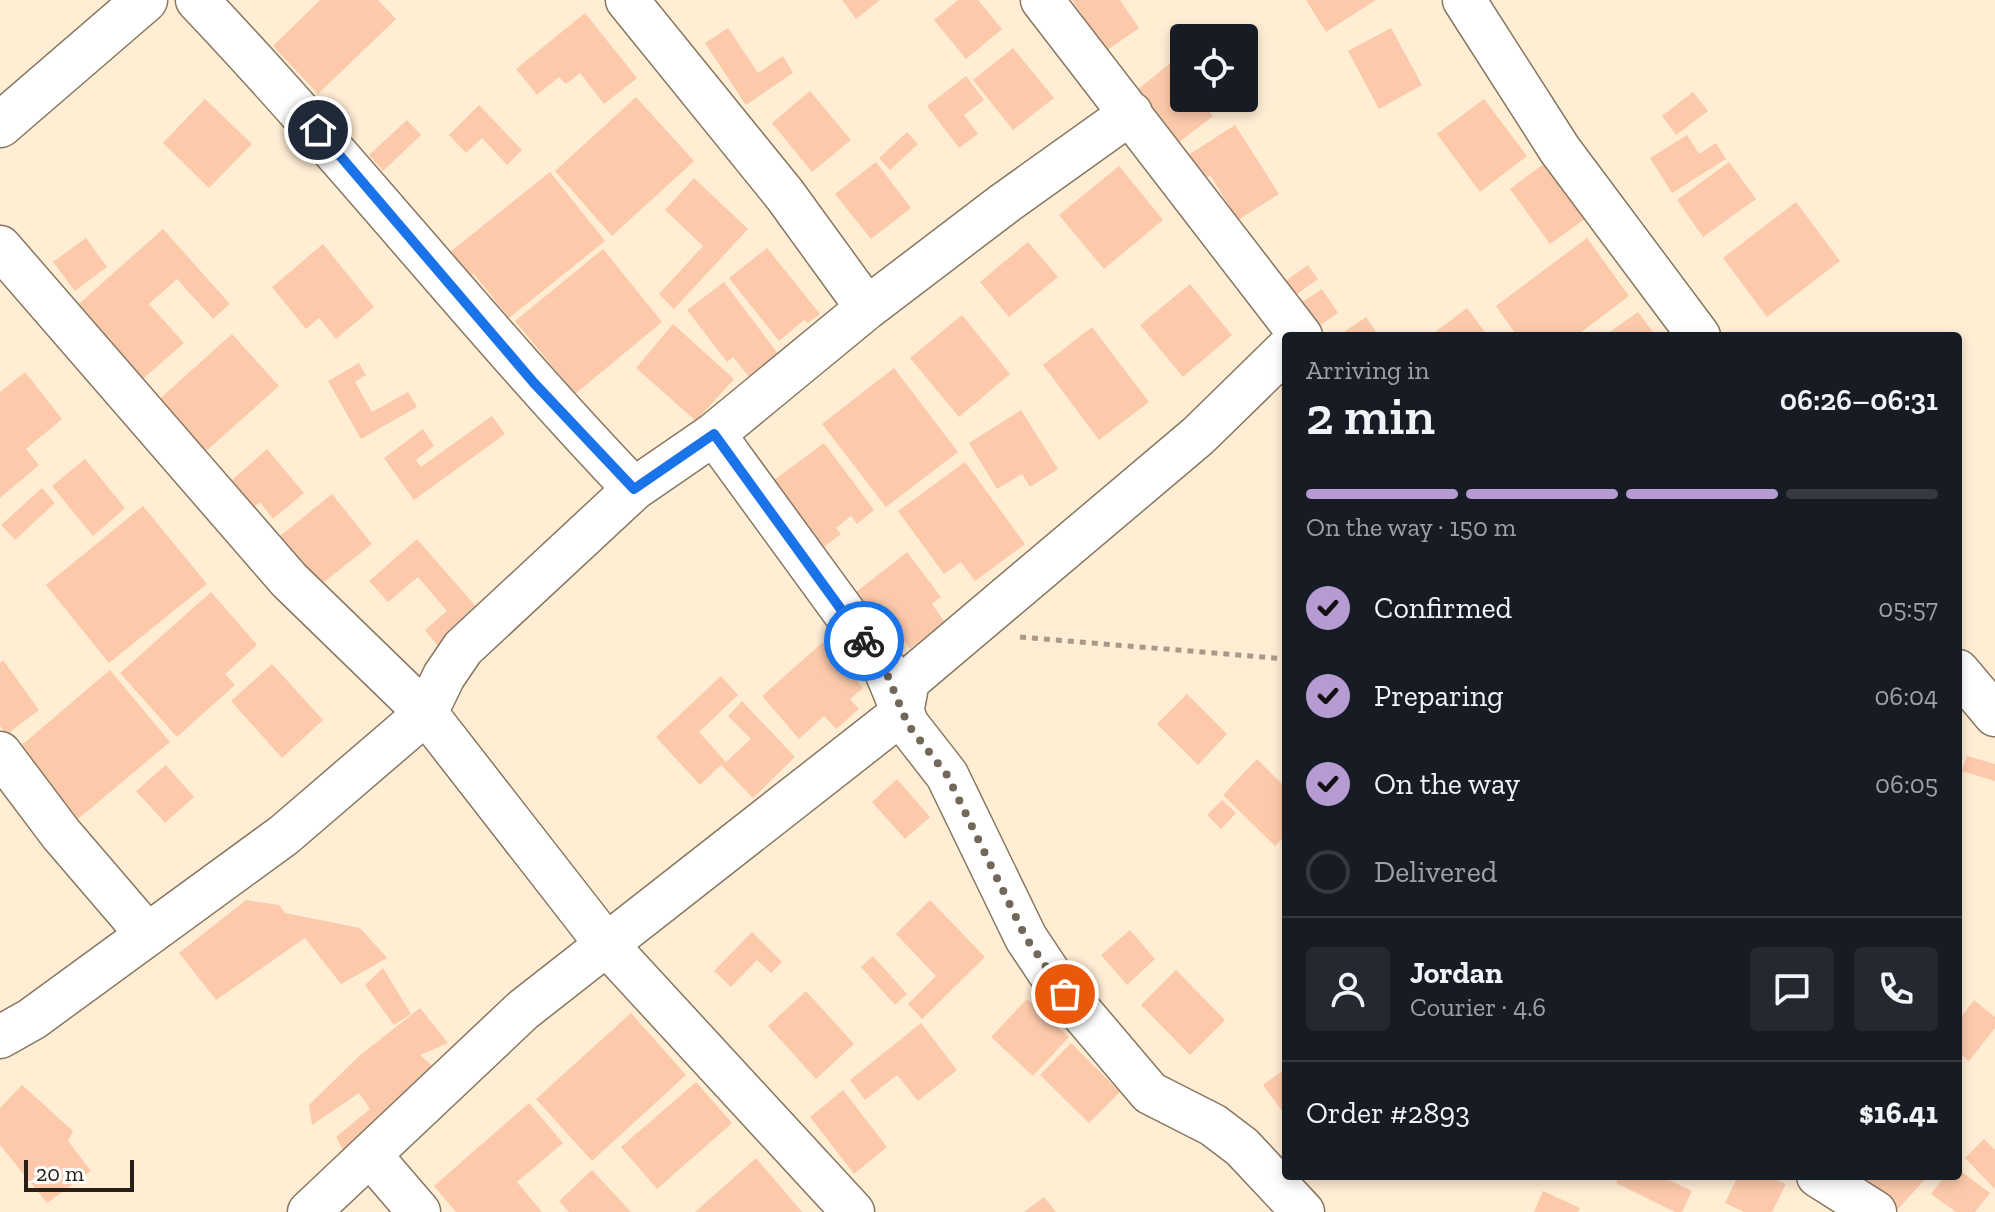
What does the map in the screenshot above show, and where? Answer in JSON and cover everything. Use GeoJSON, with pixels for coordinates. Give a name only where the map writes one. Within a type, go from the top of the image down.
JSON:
{"type":"FeatureCollection","features":[{"type":"Feature","properties":{"kind":"street"},"geometry":{"type":"LineString","coordinates":[[3,115],[145,0]]}},
{"type":"Feature","properties":{"kind":"street"},"geometry":{"type":"LineString","coordinates":[[197,0],[300,108],[534,383],[634,489]]}},
{"type":"Feature","properties":{"kind":"street"},"geometry":{"type":"LineString","coordinates":[[627,0],[794,207],[867,308]]}},
{"type":"Feature","properties":{"kind":"street"},"geometry":{"type":"LineString","coordinates":[[1042,0],[1298,332]]}},
{"type":"Feature","properties":{"kind":"street"},"geometry":{"type":"LineString","coordinates":[[1464,0],[1560,150],[1696,332]]}},
{"type":"Feature","properties":{"kind":"street"},"geometry":{"type":"LineString","coordinates":[[0,1037],[32,1019],[284,835],[426,713],[444,676],[463,648],[634,489],[714,434],[867,308],[1131,113]]}},
{"type":"Feature","properties":{"kind":"street"},"geometry":{"type":"LineString","coordinates":[[0,247],[289,580],[426,713],[606,944],[853,1212]]}},
{"type":"Feature","properties":{"kind":"street"},"geometry":{"type":"LineString","coordinates":[[309,1212],[523,1010],[698,876],[902,713],[908,681],[1198,436],[1282,354]]}},
{"type":"Feature","properties":{"kind":"street"},"geometry":{"type":"LineString","coordinates":[[714,434],[884,667],[902,713],[947,775],[1026,938],[1076,1008],[1150,1093],[1213,1125],[1242,1147],[1303,1212]]}},
{"type":"Feature","properties":{"kind":"street"},"geometry":{"type":"LineString","coordinates":[[1962,676],[1995,715]]}},
{"type":"Feature","properties":{"kind":"street"},"geometry":{"type":"LineString","coordinates":[[0,753],[61,834],[146,933]]}},
{"type":"Feature","properties":{"kind":"street"},"geometry":{"type":"LineString","coordinates":[[370,1155],[419,1212]]}},
{"type":"Feature","properties":{"kind":"street"},"geometry":{"type":"LineString","coordinates":[[1824,1180],[1875,1212]]}},
{"type":"Feature","properties":{"kind":"path"},"geometry":{"type":"LineString","coordinates":[[976,625],[1039,641],[1282,659]]}},
{"type":"Feature","properties":{"kind":"building"},"geometry":{"type":"Polygon","coordinates":[[[320,0],[378,0],[396,19],[318,94],[273,46],[320,0]]]}},
{"type":"Feature","properties":{"kind":"building"},"geometry":{"type":"Polygon","coordinates":[[[842,0],[880,0],[856,19],[842,0]]]}},
{"type":"Feature","properties":{"kind":"building"},"geometry":{"type":"Polygon","coordinates":[[[958,0],[978,0],[1002,29],[966,59],[934,20],[958,0]]]}},
{"type":"Feature","properties":{"kind":"building"},"geometry":{"type":"Polygon","coordinates":[[[1072,0],[1120,0],[1139,28],[1106,51],[1072,0]]]}},
{"type":"Feature","properties":{"kind":"building"},"geometry":{"type":"Polygon","coordinates":[[[1306,0],[1376,0],[1326,32],[1306,0]]]}},
{"type":"Feature","properties":{"kind":"building"},"geometry":{"type":"Polygon","coordinates":[[[585,13],[637,78],[604,104],[580,73],[566,84],[559,77],[537,95],[516,69],[585,13]]]}},
{"type":"Feature","properties":{"kind":"building"},"geometry":{"type":"Polygon","coordinates":[[[728,28],[758,73],[783,56],[793,73],[746,105],[705,43],[728,28]]]}},
{"type":"Feature","properties":{"kind":"building"},"geometry":{"type":"Polygon","coordinates":[[[1391,28],[1422,85],[1379,109],[1348,51],[1391,28]]]}},
{"type":"Feature","properties":{"kind":"building"},"geometry":{"type":"Polygon","coordinates":[[[1013,48],[1054,98],[1013,130],[973,80],[1013,48]]]}},
{"type":"Feature","properties":{"kind":"building"},"geometry":{"type":"Polygon","coordinates":[[[1170,64],[1170,112],[1210,112],[1213,116],[1174,146],[1133,93],[1170,64]]]}},
{"type":"Feature","properties":{"kind":"building"},"geometry":{"type":"Polygon","coordinates":[[[966,76],[984,100],[964,115],[978,134],[959,148],[927,106],[966,76]]]}},
{"type":"Feature","properties":{"kind":"building"},"geometry":{"type":"Polygon","coordinates":[[[810,91],[851,140],[812,172],[772,123],[810,91]]]}},
{"type":"Feature","properties":{"kind":"building"},"geometry":{"type":"Polygon","coordinates":[[[1693,92],[1708,111],[1676,135],[1662,116],[1693,92]]]}},
{"type":"Feature","properties":{"kind":"building"},"geometry":{"type":"Polygon","coordinates":[[[636,97],[694,161],[612,236],[555,171],[636,97]]]}},
{"type":"Feature","properties":{"kind":"building"},"geometry":{"type":"Polygon","coordinates":[[[205,99],[252,144],[209,188],[163,143],[205,99]]]}},
{"type":"Feature","properties":{"kind":"building"},"geometry":{"type":"Polygon","coordinates":[[[1484,99],[1527,156],[1480,192],[1437,134],[1484,99]]]}},
{"type":"Feature","properties":{"kind":"building"},"geometry":{"type":"Polygon","coordinates":[[[479,105],[522,150],[507,165],[482,138],[466,153],[449,135],[479,105]]]}},
{"type":"Feature","properties":{"kind":"building"},"geometry":{"type":"Polygon","coordinates":[[[407,120],[421,135],[383,171],[369,155],[407,120]]]}},
{"type":"Feature","properties":{"kind":"building"},"geometry":{"type":"Polygon","coordinates":[[[1235,125],[1279,194],[1238,220],[1210,175],[1201,181],[1185,157],[1235,125]]]}},
{"type":"Feature","properties":{"kind":"building"},"geometry":{"type":"Polygon","coordinates":[[[907,132],[918,144],[890,170],[879,158],[907,132]]]}},
{"type":"Feature","properties":{"kind":"building"},"geometry":{"type":"Polygon","coordinates":[[[1687,135],[1699,154],[1716,143],[1726,159],[1672,193],[1650,158],[1687,135]]]}},
{"type":"Feature","properties":{"kind":"building"},"geometry":{"type":"Polygon","coordinates":[[[876,162],[911,208],[871,239],[835,194],[876,162]]]}},
{"type":"Feature","properties":{"kind":"building"},"geometry":{"type":"Polygon","coordinates":[[[1729,162],[1756,199],[1703,237],[1677,200],[1729,162]]]}},
{"type":"Feature","properties":{"kind":"building"},"geometry":{"type":"Polygon","coordinates":[[[1545,163],[1585,219],[1550,244],[1510,189],[1545,163]]]}},
{"type":"Feature","properties":{"kind":"building"},"geometry":{"type":"Polygon","coordinates":[[[1119,166],[1163,220],[1104,269],[1059,215],[1119,166]]]}},
{"type":"Feature","properties":{"kind":"building"},"geometry":{"type":"Polygon","coordinates":[[[550,172],[605,241],[509,318],[474,274],[465,282],[445,256],[550,172]]]}},
{"type":"Feature","properties":{"kind":"building"},"geometry":{"type":"Polygon","coordinates":[[[694,178],[748,229],[674,309],[659,294],[703,246],[665,210],[694,178]]]}},
{"type":"Feature","properties":{"kind":"building"},"geometry":{"type":"Polygon","coordinates":[[[1796,202],[1840,261],[1767,317],[1723,258],[1796,202]]]}},
{"type":"Feature","properties":{"kind":"building"},"geometry":{"type":"Polygon","coordinates":[[[163,229],[230,304],[213,319],[177,279],[149,304],[184,343],[137,384],[72,310],[163,229]]]}},
{"type":"Feature","properties":{"kind":"building"},"geometry":{"type":"Polygon","coordinates":[[[86,238],[107,267],[75,291],[53,262],[86,238]]]}},
{"type":"Feature","properties":{"kind":"building"},"geometry":{"type":"Polygon","coordinates":[[[1587,238],[1629,296],[1581,332],[1514,332],[1496,306],[1587,238]]]}},
{"type":"Feature","properties":{"kind":"building"},"geometry":{"type":"Polygon","coordinates":[[[1028,242],[1058,277],[1009,317],[980,282],[1028,242]]]}},
{"type":"Feature","properties":{"kind":"building"},"geometry":{"type":"Polygon","coordinates":[[[323,244],[374,307],[336,339],[319,318],[306,329],[272,287],[323,244]]]}},
{"type":"Feature","properties":{"kind":"building"},"geometry":{"type":"Polygon","coordinates":[[[767,248],[820,314],[808,323],[804,320],[779,341],[729,278],[767,248]]]}},
{"type":"Feature","properties":{"kind":"building"},"geometry":{"type":"Polygon","coordinates":[[[603,249],[662,322],[575,394],[515,321],[603,249]]]}},
{"type":"Feature","properties":{"kind":"building"},"geometry":{"type":"Polygon","coordinates":[[[1308,265],[1318,279],[1290,299],[1280,285],[1308,265]]]}},
{"type":"Feature","properties":{"kind":"building"},"geometry":{"type":"Polygon","coordinates":[[[724,282],[779,355],[750,378],[733,357],[727,362],[687,310],[724,282]]]}},
{"type":"Feature","properties":{"kind":"building"},"geometry":{"type":"Polygon","coordinates":[[[1190,284],[1232,335],[1183,377],[1140,325],[1190,284]]]}},
{"type":"Feature","properties":{"kind":"building"},"geometry":{"type":"Polygon","coordinates":[[[1322,289],[1338,313],[1308,332],[1293,308],[1322,289]]]}},
{"type":"Feature","properties":{"kind":"building"},"geometry":{"type":"Polygon","coordinates":[[[1467,308],[1485,332],[1435,332],[1467,308]]]}},
{"type":"Feature","properties":{"kind":"building"},"geometry":{"type":"Polygon","coordinates":[[[1638,312],[1653,332],[1610,332],[1638,312]]]}},
{"type":"Feature","properties":{"kind":"building"},"geometry":{"type":"Polygon","coordinates":[[[962,315],[1010,374],[959,417],[910,358],[962,315]]]}},
{"type":"Feature","properties":{"kind":"building"},"geometry":{"type":"Polygon","coordinates":[[[1366,317],[1376,332],[1344,332],[1366,317]]]}},
{"type":"Feature","properties":{"kind":"building"},"geometry":{"type":"Polygon","coordinates":[[[673,324],[734,379],[696,421],[636,368],[673,324]]]}},
{"type":"Feature","properties":{"kind":"building"},"geometry":{"type":"Polygon","coordinates":[[[1092,327],[1149,402],[1099,440],[1043,365],[1092,327]]]}},
{"type":"Feature","properties":{"kind":"building"},"geometry":{"type":"Polygon","coordinates":[[[232,334],[279,386],[194,462],[156,402],[232,334]]]}},
{"type":"Feature","properties":{"kind":"building"},"geometry":{"type":"Polygon","coordinates":[[[359,363],[366,375],[355,382],[372,412],[408,392],[417,407],[361,439],[328,381],[359,363]]]}},
{"type":"Feature","properties":{"kind":"building"},"geometry":{"type":"Polygon","coordinates":[[[894,368],[958,452],[886,507],[822,424],[894,368]]]}},
{"type":"Feature","properties":{"kind":"building"},"geometry":{"type":"Polygon","coordinates":[[[25,372],[62,419],[26,449],[39,465],[0,498],[0,392],[25,372]]]}},
{"type":"Feature","properties":{"kind":"building"},"geometry":{"type":"Polygon","coordinates":[[[1021,410],[1058,469],[1030,487],[1022,474],[997,489],[969,443],[1021,410]]]}},
{"type":"Feature","properties":{"kind":"building"},"geometry":{"type":"Polygon","coordinates":[[[492,416],[505,434],[414,500],[384,458],[423,429],[434,446],[416,460],[421,467],[492,416]]]}},
{"type":"Feature","properties":{"kind":"building"},"geometry":{"type":"Polygon","coordinates":[[[824,443],[874,510],[857,524],[851,516],[836,528],[841,534],[824,547],[774,480],[824,443]]]}},
{"type":"Feature","properties":{"kind":"building"},"geometry":{"type":"Polygon","coordinates":[[[267,449],[304,493],[273,519],[260,502],[253,508],[231,481],[267,449]]]}},
{"type":"Feature","properties":{"kind":"building"},"geometry":{"type":"Polygon","coordinates":[[[85,459],[125,508],[93,536],[52,486],[85,459]]]}},
{"type":"Feature","properties":{"kind":"building"},"geometry":{"type":"Polygon","coordinates":[[[965,462],[1025,544],[975,581],[961,562],[944,574],[898,511],[965,462]]]}},
{"type":"Feature","properties":{"kind":"building"},"geometry":{"type":"Polygon","coordinates":[[[42,488],[55,503],[15,540],[1,525],[42,488]]]}},
{"type":"Feature","properties":{"kind":"building"},"geometry":{"type":"Polygon","coordinates":[[[332,494],[372,544],[314,590],[275,540],[332,494]]]}},
{"type":"Feature","properties":{"kind":"building"},"geometry":{"type":"Polygon","coordinates":[[[143,506],[207,584],[109,663],[46,585],[143,506]]]}},
{"type":"Feature","properties":{"kind":"building"},"geometry":{"type":"Polygon","coordinates":[[[417,539],[479,610],[438,646],[425,630],[447,611],[418,577],[388,602],[369,581],[417,539]]]}},
{"type":"Feature","properties":{"kind":"building"},"geometry":{"type":"Polygon","coordinates":[[[907,552],[941,597],[932,604],[944,621],[910,649],[896,630],[879,643],[846,600],[907,552]]]}},
{"type":"Feature","properties":{"kind":"building"},"geometry":{"type":"Polygon","coordinates":[[[211,592],[257,645],[225,674],[235,685],[177,737],[120,673],[211,592]]]}},
{"type":"Feature","properties":{"kind":"building"},"geometry":{"type":"Polygon","coordinates":[[[823,642],[863,688],[850,699],[859,709],[836,729],[824,716],[799,739],[762,696],[823,642]]]}},
{"type":"Feature","properties":{"kind":"building"},"geometry":{"type":"Polygon","coordinates":[[[3,660],[39,710],[6,735],[0,726],[0,663],[3,660]]]}},
{"type":"Feature","properties":{"kind":"building"},"geometry":{"type":"Polygon","coordinates":[[[272,664],[323,720],[282,758],[231,701],[272,664]]]}},
{"type":"Feature","properties":{"kind":"building"},"geometry":{"type":"Polygon","coordinates":[[[110,670],[170,742],[78,819],[59,797],[10,755],[110,670]]]}},
{"type":"Feature","properties":{"kind":"building"},"geometry":{"type":"Polygon","coordinates":[[[721,676],[738,695],[699,732],[726,762],[751,739],[728,716],[742,701],[795,757],[753,798],[721,765],[700,785],[656,737],[721,676]]]}},
{"type":"Feature","properties":{"kind":"building"},"geometry":{"type":"Polygon","coordinates":[[[1187,694],[1227,734],[1198,765],[1157,724],[1187,694]]]}},
{"type":"Feature","properties":{"kind":"building"},"geometry":{"type":"Polygon","coordinates":[[[1967,756],[1995,764],[1995,781],[1962,771],[1967,756]]]}},
{"type":"Feature","properties":{"kind":"building"},"geometry":{"type":"Polygon","coordinates":[[[1257,759],[1282,784],[1282,839],[1275,846],[1223,795],[1257,759]]]}},
{"type":"Feature","properties":{"kind":"building"},"geometry":{"type":"Polygon","coordinates":[[[166,765],[194,797],[165,823],[136,791],[166,765]]]}},
{"type":"Feature","properties":{"kind":"building"},"geometry":{"type":"Polygon","coordinates":[[[897,779],[930,817],[905,839],[872,802],[897,779]]]}},
{"type":"Feature","properties":{"kind":"building"},"geometry":{"type":"Polygon","coordinates":[[[1222,800],[1236,813],[1221,829],[1207,815],[1222,800]]]}},
{"type":"Feature","properties":{"kind":"building"},"geometry":{"type":"Polygon","coordinates":[[[246,900],[279,905],[285,913],[360,928],[387,958],[341,984],[305,938],[216,1000],[179,953],[246,900]]]}},
{"type":"Feature","properties":{"kind":"building"},"geometry":{"type":"Polygon","coordinates":[[[930,900],[985,957],[922,1019],[908,1004],[936,976],[896,934],[930,900]]]}},
{"type":"Feature","properties":{"kind":"building"},"geometry":{"type":"Polygon","coordinates":[[[1130,930],[1155,959],[1127,985],[1101,955],[1130,930]]]}},
{"type":"Feature","properties":{"kind":"building"},"geometry":{"type":"Polygon","coordinates":[[[752,932],[782,962],[771,973],[757,960],[731,987],[714,971],[752,932]]]}},
{"type":"Feature","properties":{"kind":"building"},"geometry":{"type":"Polygon","coordinates":[[[873,956],[907,994],[895,1005],[861,967],[873,956]]]}},
{"type":"Feature","properties":{"kind":"building"},"geometry":{"type":"Polygon","coordinates":[[[383,968],[411,1014],[394,1025],[365,985],[383,968]]]}},
{"type":"Feature","properties":{"kind":"building"},"geometry":{"type":"Polygon","coordinates":[[[1176,970],[1225,1020],[1190,1055],[1141,1005],[1176,970]]]}},
{"type":"Feature","properties":{"kind":"building"},"geometry":{"type":"Polygon","coordinates":[[[806,991],[854,1044],[816,1079],[768,1026],[806,991]]]}},
{"type":"Feature","properties":{"kind":"building"},"geometry":{"type":"Polygon","coordinates":[[[1027,999],[1069,1037],[1033,1076],[991,1037],[1027,999]]]}},
{"type":"Feature","properties":{"kind":"building"},"geometry":{"type":"Polygon","coordinates":[[[1974,1000],[1995,1017],[1995,1028],[1969,1061],[1962,1055],[1962,1016],[1974,1000]]]}},
{"type":"Feature","properties":{"kind":"building"},"geometry":{"type":"Polygon","coordinates":[[[420,1008],[448,1043],[420,1055],[438,1071],[348,1160],[336,1137],[370,1109],[359,1093],[312,1125],[309,1105],[358,1057],[420,1008]]]}},
{"type":"Feature","properties":{"kind":"building"},"geometry":{"type":"Polygon","coordinates":[[[631,1013],[686,1075],[592,1161],[536,1099],[631,1013]]]}},
{"type":"Feature","properties":{"kind":"building"},"geometry":{"type":"Polygon","coordinates":[[[921,1023],[957,1070],[918,1101],[897,1075],[865,1100],[850,1080],[921,1023]]]}},
{"type":"Feature","properties":{"kind":"building"},"geometry":{"type":"Polygon","coordinates":[[[1071,1043],[1120,1092],[1089,1123],[1040,1075],[1071,1043]]]}},
{"type":"Feature","properties":{"kind":"building"},"geometry":{"type":"Polygon","coordinates":[[[1282,1071],[1282,1111],[1263,1085],[1282,1071]]]}},
{"type":"Feature","properties":{"kind":"building"},"geometry":{"type":"Polygon","coordinates":[[[696,1082],[732,1123],[657,1189],[621,1147],[696,1082]]]}},
{"type":"Feature","properties":{"kind":"building"},"geometry":{"type":"Polygon","coordinates":[[[22,1085],[73,1131],[68,1141],[91,1171],[47,1203],[0,1145],[0,1108],[22,1085]]]}},
{"type":"Feature","properties":{"kind":"building"},"geometry":{"type":"Polygon","coordinates":[[[843,1090],[887,1147],[854,1174],[810,1117],[843,1090]]]}},
{"type":"Feature","properties":{"kind":"building"},"geometry":{"type":"Polygon","coordinates":[[[529,1103],[563,1143],[517,1182],[542,1212],[456,1212],[434,1186],[529,1103]]]}},
{"type":"Feature","properties":{"kind":"building"},"geometry":{"type":"Polygon","coordinates":[[[1984,1139],[1995,1150],[1995,1189],[1965,1158],[1984,1139]]]}},
{"type":"Feature","properties":{"kind":"building"},"geometry":{"type":"Polygon","coordinates":[[[756,1158],[802,1212],[695,1212],[756,1158]]]}},
{"type":"Feature","properties":{"kind":"building"},"geometry":{"type":"Polygon","coordinates":[[[592,1170],[631,1212],[569,1212],[559,1201],[592,1170]]]}},
{"type":"Feature","properties":{"kind":"building"},"geometry":{"type":"Polygon","coordinates":[[[1962,1172],[1990,1193],[1975,1212],[1956,1212],[1931,1194],[1942,1180],[1962,1180],[1962,1172]]]}},
{"type":"Feature","properties":{"kind":"building"},"geometry":{"type":"Polygon","coordinates":[[[1617,1180],[1669,1180],[1692,1191],[1682,1212],[1675,1212],[1616,1183],[1617,1180]]]}},
{"type":"Feature","properties":{"kind":"building"},"geometry":{"type":"Polygon","coordinates":[[[1736,1180],[1778,1180],[1786,1184],[1772,1212],[1744,1212],[1725,1203],[1736,1180]]]}},
{"type":"Feature","properties":{"kind":"building"},"geometry":{"type":"Polygon","coordinates":[[[1865,1180],[1924,1180],[1898,1209],[1865,1180]]]}},
{"type":"Feature","properties":{"kind":"building"},"geometry":{"type":"Polygon","coordinates":[[[1543,1191],[1580,1208],[1578,1212],[1534,1212],[1543,1191]]]}},
{"type":"Feature","properties":{"kind":"building"},"geometry":{"type":"Polygon","coordinates":[[[1044,1197],[1056,1212],[1024,1212],[1044,1197]]]}},
{"type":"Feature","properties":{"kind":"way so far"},"geometry":{"type":"LineString","coordinates":[[864,641],[884,667],[908,725],[947,775],[1026,938],[1065,994]]}},
{"type":"Feature","properties":{"kind":"route"},"geometry":{"type":"LineString","coordinates":[[318,130],[534,383],[634,489],[714,434],[864,641]]}}]}
